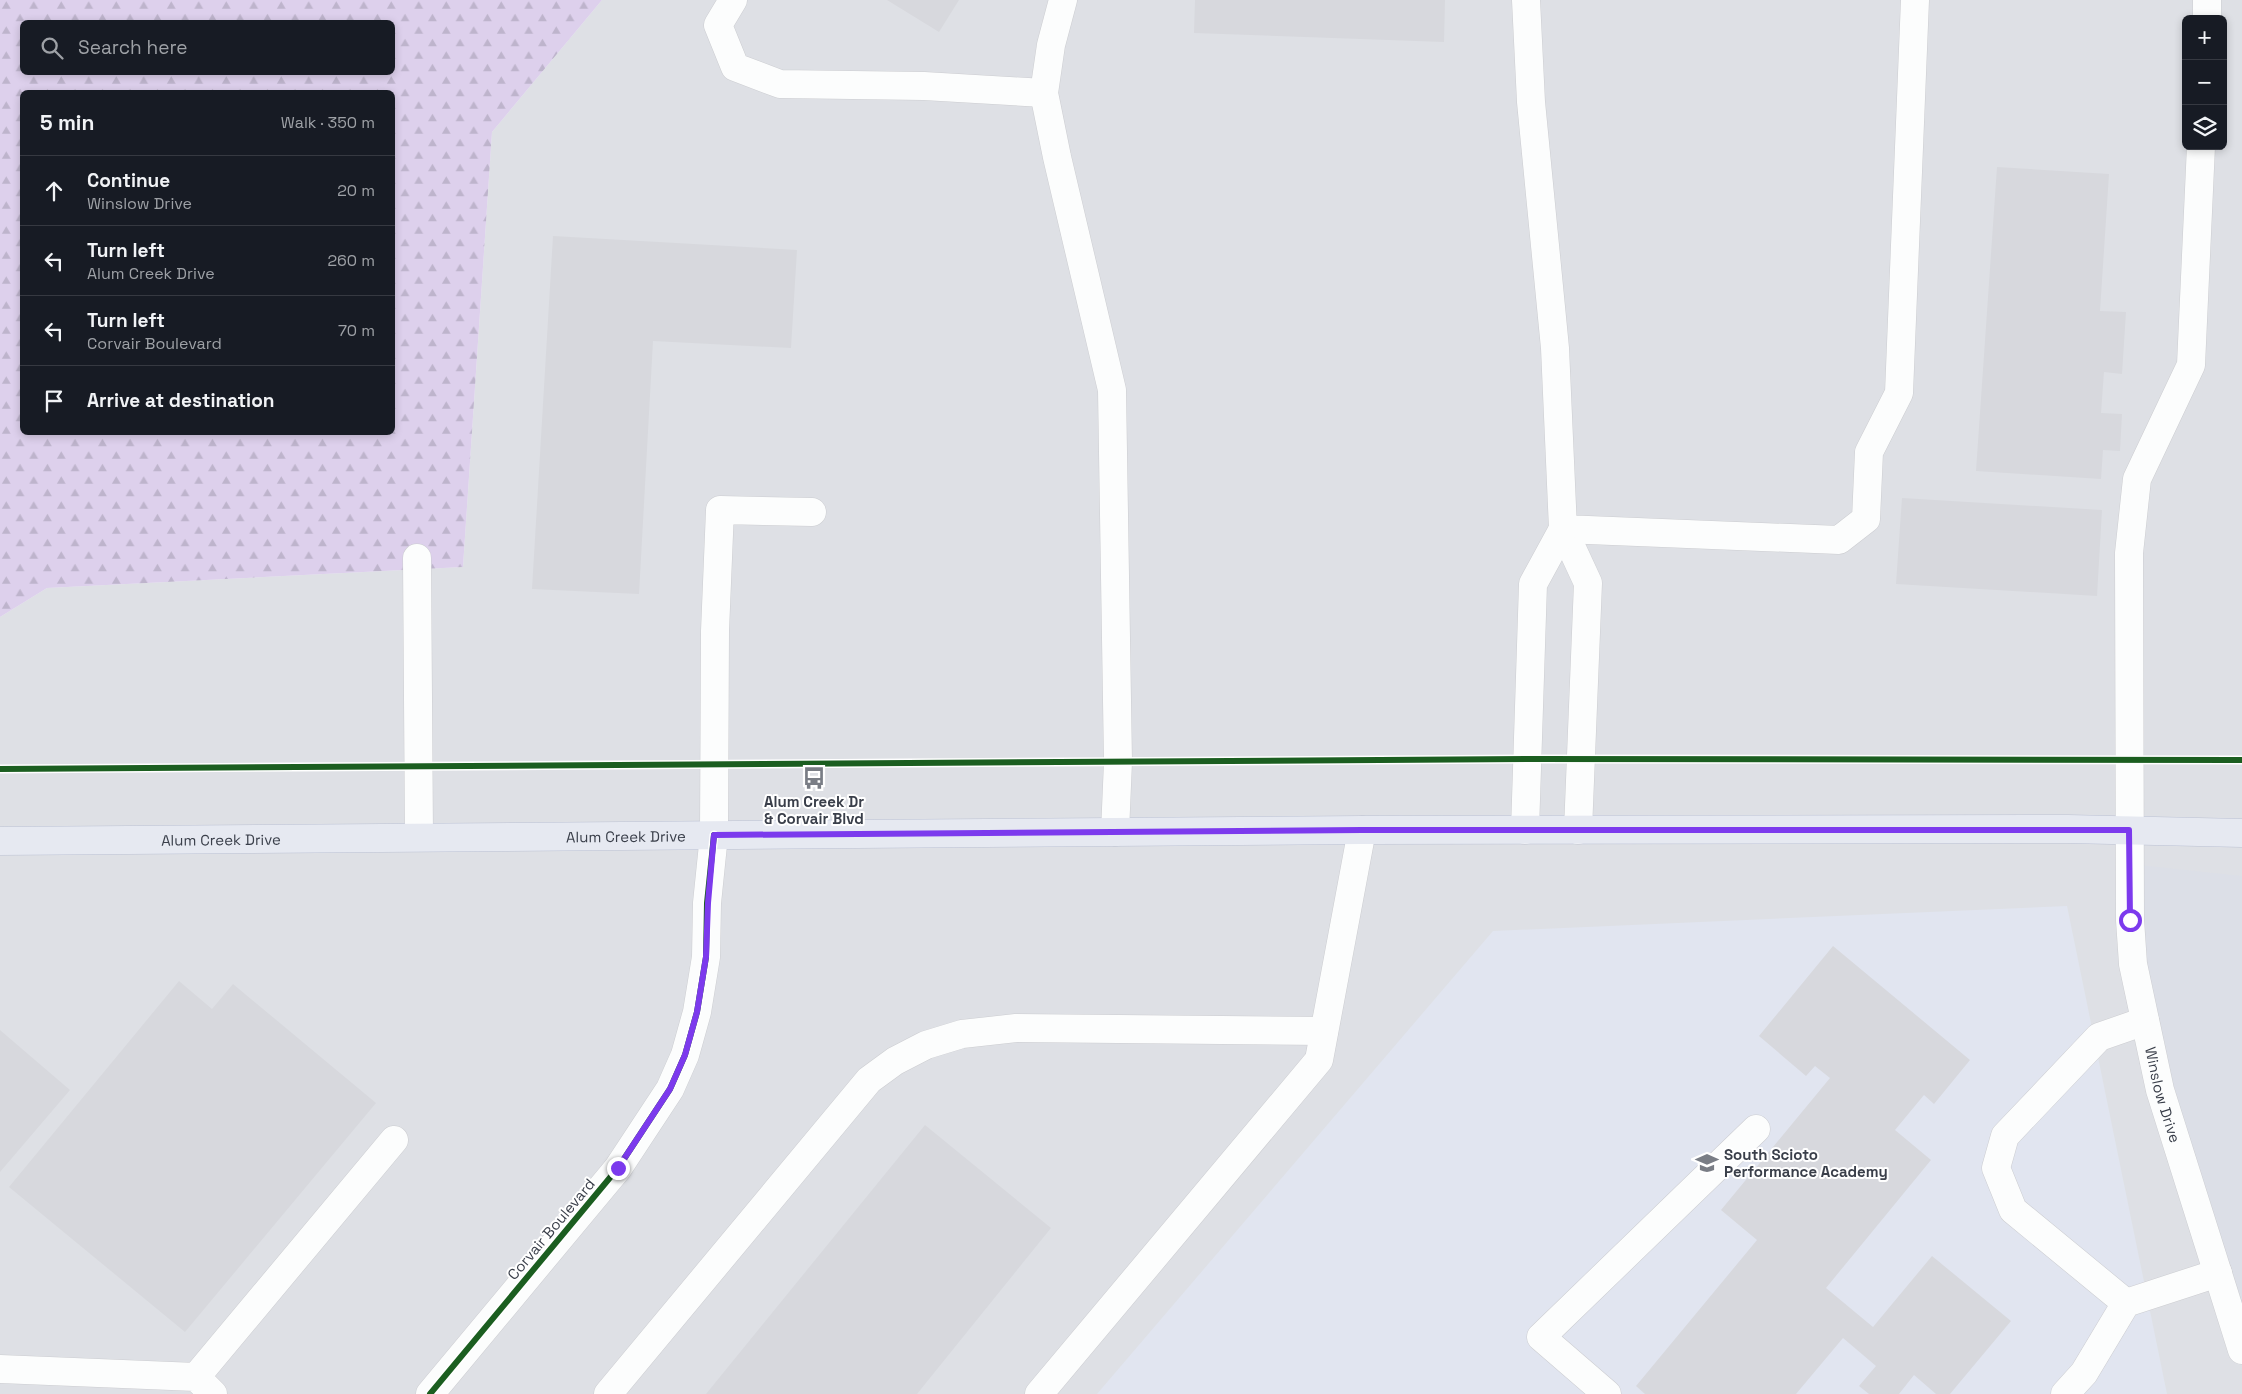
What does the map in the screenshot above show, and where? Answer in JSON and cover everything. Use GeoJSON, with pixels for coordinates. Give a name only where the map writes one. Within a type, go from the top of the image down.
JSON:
{"type":"FeatureCollection","features":[{"type":"Feature","properties":{"kind":"main road","name":"Alum Creek Drive"},"geometry":{"type":"LineString","coordinates":[[0,841],[1362,830],[2129,830],[2242,833]]}},
{"type":"Feature","properties":{"kind":"street"},"geometry":{"type":"LineString","coordinates":[[733,0],[718,25],[736,67],[780,84],[924,86],[1044,93]]}},
{"type":"Feature","properties":{"kind":"street"},"geometry":{"type":"LineString","coordinates":[[1063,0],[1051,45],[1044,93],[1057,157],[1112,390],[1118,762],[1115,832]]}},
{"type":"Feature","properties":{"kind":"street"},"geometry":{"type":"LineString","coordinates":[[1526,0],[1531,102],[1555,348],[1564,529],[1588,583],[1578,830]]}},
{"type":"Feature","properties":{"kind":"street"},"geometry":{"type":"LineString","coordinates":[[1564,529],[1839,540],[1866,518],[1869,452],[1899,393],[1915,0]]}},
{"type":"Feature","properties":{"kind":"street"},"geometry":{"type":"LineString","coordinates":[[2207,0],[2207,15]]}},
{"type":"Feature","properties":{"kind":"street","name":"Winslow Drive"},"geometry":{"type":"LineString","coordinates":[[2201,150],[2191,365],[2137,479],[2129,553],[2129,911],[2132,955],[2160,1090],[2242,1350]]}},
{"type":"Feature","properties":{"kind":"street","name":"Corvair Boulevard"},"geometry":{"type":"LineString","coordinates":[[430,1394],[618,1168],[670,1089],[685,1055],[697,1012],[706,957],[708,903],[714,835],[716,621],[720,510],[812,512]]}},
{"type":"Feature","properties":{"kind":"street"},"geometry":{"type":"LineString","coordinates":[[1525,830],[1533,584],[1564,529]]}},
{"type":"Feature","properties":{"kind":"street"},"geometry":{"type":"LineString","coordinates":[[417,558],[419,838]]}},
{"type":"Feature","properties":{"kind":"street"},"geometry":{"type":"LineString","coordinates":[[1039,1394],[1319,1060],[1362,830]]}},
{"type":"Feature","properties":{"kind":"street"},"geometry":{"type":"LineString","coordinates":[[2126,1303],[2013,1210],[1996,1168],[2005,1136],[2099,1036],[2145,1022]]}},
{"type":"Feature","properties":{"kind":"street"},"geometry":{"type":"LineString","coordinates":[[608,1394],[869,1080],[895,1061],[926,1045],[962,1034],[1016,1028],[1324,1031]]}},
{"type":"Feature","properties":{"kind":"street"},"geometry":{"type":"LineString","coordinates":[[1607,1394],[1541,1337],[1756,1129]]}},
{"type":"Feature","properties":{"kind":"street"},"geometry":{"type":"LineString","coordinates":[[0,1369],[204,1386],[394,1140]]}},
{"type":"Feature","properties":{"kind":"street"},"geometry":{"type":"LineString","coordinates":[[2065,1394],[2084,1373],[2126,1303],[2218,1272]]}},
{"type":"Feature","properties":{"kind":"shaded area"},"geometry":{"type":"Polygon","coordinates":[[[602,0],[2242,0],[2242,876],[2120,863],[2170,1161],[2242,1352],[2242,1394],[0,1394],[0,617],[47,588],[463,567],[492,132],[602,0]]]}},
{"type":"Feature","properties":{"kind":"shaded area"},"geometry":{"type":"Polygon","coordinates":[[[2120,863],[2242,868],[2242,1352],[2170,1161],[2120,863]]]}},
{"type":"Feature","properties":{"kind":"shaded area","name":"South Scioto Performance Academy"},"geometry":{"type":"Polygon","coordinates":[[[2067,906],[2167,1394],[1097,1394],[1493,931],[2067,906]]]}},
{"type":"Feature","properties":{"kind":"green space"},"geometry":{"type":"Polygon","coordinates":[[[0,0],[602,0],[492,132],[463,567],[47,588],[0,617],[0,0]]]}},
{"type":"Feature","properties":{"kind":"building"},"geometry":{"type":"Polygon","coordinates":[[[887,0],[959,0],[939,32],[887,0]]]}},
{"type":"Feature","properties":{"kind":"building"},"geometry":{"type":"Polygon","coordinates":[[[1195,0],[1445,0],[1444,42],[1194,33],[1195,0]]]}},
{"type":"Feature","properties":{"kind":"building"},"geometry":{"type":"Polygon","coordinates":[[[1997,167],[2109,174],[2100,311],[2126,312],[2122,374],[2104,372],[2101,413],[2122,414],[2120,451],[2103,450],[2101,479],[1976,471],[1997,167]]]}},
{"type":"Feature","properties":{"kind":"building"},"geometry":{"type":"Polygon","coordinates":[[[553,236],[797,250],[791,348],[653,341],[639,594],[532,589],[553,236]]]}},
{"type":"Feature","properties":{"kind":"building"},"geometry":{"type":"Polygon","coordinates":[[[1902,498],[2102,510],[2097,596],[1896,584],[1902,498]]]}},
{"type":"Feature","properties":{"kind":"building"},"geometry":{"type":"Polygon","coordinates":[[[1833,946],[1970,1060],[1934,1104],[1924,1095],[1895,1130],[1931,1160],[1826,1288],[1873,1327],[1932,1256],[2011,1321],[1950,1394],[1936,1394],[1914,1375],[1899,1394],[1869,1394],[1859,1386],[1876,1366],[1843,1338],[1796,1394],[1645,1394],[1636,1386],[1757,1240],[1721,1210],[1830,1078],[1815,1066],[1806,1076],[1759,1036],[1833,946]]]}},
{"type":"Feature","properties":{"kind":"building"},"geometry":{"type":"Polygon","coordinates":[[[179,981],[212,1009],[233,984],[376,1103],[185,1332],[9,1187],[179,981]]]}},
{"type":"Feature","properties":{"kind":"building"},"geometry":{"type":"Polygon","coordinates":[[[0,1030],[70,1090],[0,1172],[0,1030]]]}},
{"type":"Feature","properties":{"kind":"building"},"geometry":{"type":"Polygon","coordinates":[[[925,1125],[1051,1228],[917,1394],[706,1394],[925,1125]]]}},
{"type":"Feature","properties":{"kind":"cycle path"},"geometry":{"type":"LineString","coordinates":[[0,769],[1528,759],[2242,760]]}},
{"type":"Feature","properties":{"kind":"cycle path"},"geometry":{"type":"LineString","coordinates":[[430,1394],[618,1168],[670,1089],[685,1055],[697,1012],[706,957],[707,903],[714,835]]}},
{"type":"Feature","properties":{"kind":"place","name":"Alum Creek Dr & Corvair Blvd"},"geometry":{"type":"Point","coordinates":[814,778]}},
{"type":"Feature","properties":{"kind":"place","name":"South Scioto Performance Academy"},"geometry":{"type":"Point","coordinates":[1707,1163]}},
{"type":"Feature","properties":{"kind":"route"},"geometry":{"type":"LineString","coordinates":[[618,1168],[670,1089],[685,1055],[697,1012],[706,957],[708,903],[714,835],[1362,830],[2129,830],[2130,920]]}}]}
